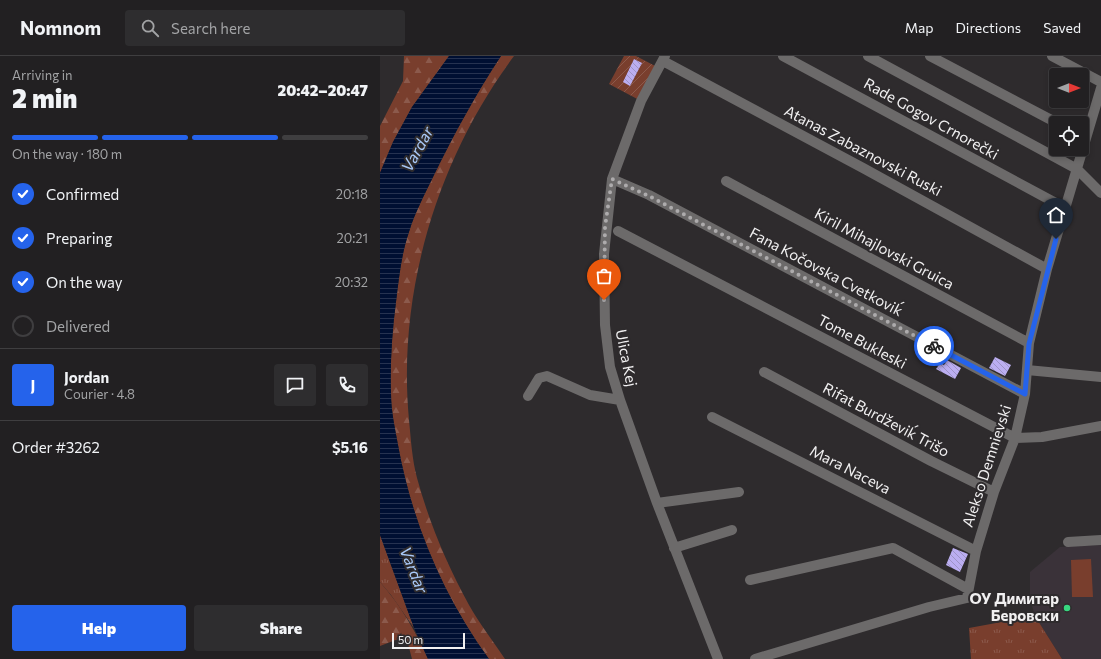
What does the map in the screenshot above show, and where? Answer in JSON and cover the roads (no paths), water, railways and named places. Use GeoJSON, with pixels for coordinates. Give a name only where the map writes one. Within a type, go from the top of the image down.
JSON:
{"type":"FeatureCollection","features":[{"type":"Feature","properties":{"kind":"street","name":"Rade Gogov Crnorečki"},"geometry":{"type":"LineString","coordinates":[[783,56],[1065,208]]}},
{"type":"Feature","properties":{"kind":"street"},"geometry":{"type":"LineString","coordinates":[[868,56],[1077,169],[1101,193]]}},
{"type":"Feature","properties":{"kind":"street"},"geometry":{"type":"LineString","coordinates":[[930,56],[1049,119]]}},
{"type":"Feature","properties":{"kind":"street"},"geometry":{"type":"LineString","coordinates":[[1052,56],[1101,82]]}},
{"type":"Feature","properties":{"kind":"street","name":"Ulica Kej"},"geometry":{"type":"LineString","coordinates":[[664,59],[641,101],[612,179],[604,254],[605,325],[610,367],[620,400],[656,503],[718,659]]}},
{"type":"Feature","properties":{"kind":"street","name":"Atanas Zabaznovski Ruski"},"geometry":{"type":"LineString","coordinates":[[664,59],[1047,269]]}},
{"type":"Feature","properties":{"kind":"street","name":"Alekso Demnievski"},"geometry":{"type":"LineString","coordinates":[[1089,122],[1101,88]]}},
{"type":"Feature","properties":{"kind":"street","name":"Alekso Demnievski"},"geometry":{"type":"LineString","coordinates":[[968,594],[976,551],[994,492],[1015,438],[1025,394],[1029,344],[1047,269],[1080,156]]}},
{"type":"Feature","properties":{"kind":"street","name":"Fana Kočovska Cvetkoviḱ"},"geometry":{"type":"LineString","coordinates":[[612,179],[656,199],[1025,394]]}},
{"type":"Feature","properties":{"kind":"street","name":"Kiril Mihajlovski Gruica"},"geometry":{"type":"LineString","coordinates":[[726,181],[1029,344]]}},
{"type":"Feature","properties":{"kind":"street","name":"Tome Bukleski"},"geometry":{"type":"LineString","coordinates":[[618,231],[1015,438],[1042,437],[1101,426]]}},
{"type":"Feature","properties":{"kind":"street"},"geometry":{"type":"LineString","coordinates":[[1027,370],[1101,377]]}},
{"type":"Feature","properties":{"kind":"street","name":"Rifat Burdževiḱ Trišo"},"geometry":{"type":"LineString","coordinates":[[764,372],[931,461],[994,492]]}},
{"type":"Feature","properties":{"kind":"street"},"geometry":{"type":"LineString","coordinates":[[528,396],[539,378],[547,376],[590,395],[620,400]]}},
{"type":"Feature","properties":{"kind":"street","name":"Mara Naceva"},"geometry":{"type":"LineString","coordinates":[[712,416],[976,551]]}},
{"type":"Feature","properties":{"kind":"street"},"geometry":{"type":"LineString","coordinates":[[656,503],[738,492]]}},
{"type":"Feature","properties":{"kind":"street"},"geometry":{"type":"LineString","coordinates":[[674,548],[732,530]]}},
{"type":"Feature","properties":{"kind":"street"},"geometry":{"type":"LineString","coordinates":[[1068,542],[1101,540]]}},
{"type":"Feature","properties":{"kind":"street"},"geometry":{"type":"LineString","coordinates":[[750,580],[893,548],[968,594]]}},
{"type":"Feature","properties":{"kind":"street"},"geometry":{"type":"LineString","coordinates":[[755,659],[968,594]]}},
{"type":"Feature","properties":{"kind":"water","name":"Vardar"},"geometry":{"type":"Polygon","coordinates":[[[449,56],[501,56],[449,144],[420,203],[406,241],[399,276],[392,336],[391,400],[394,426],[404,474],[421,530],[457,610],[489,659],[428,659],[414,628],[380,535],[380,173],[393,142],[412,107],[449,56]]]}},
{"type":"Feature","properties":{"kind":"place","name":"ОУ Димитар Беровски"},"geometry":{"type":"Point","coordinates":[1067,608]}}]}
